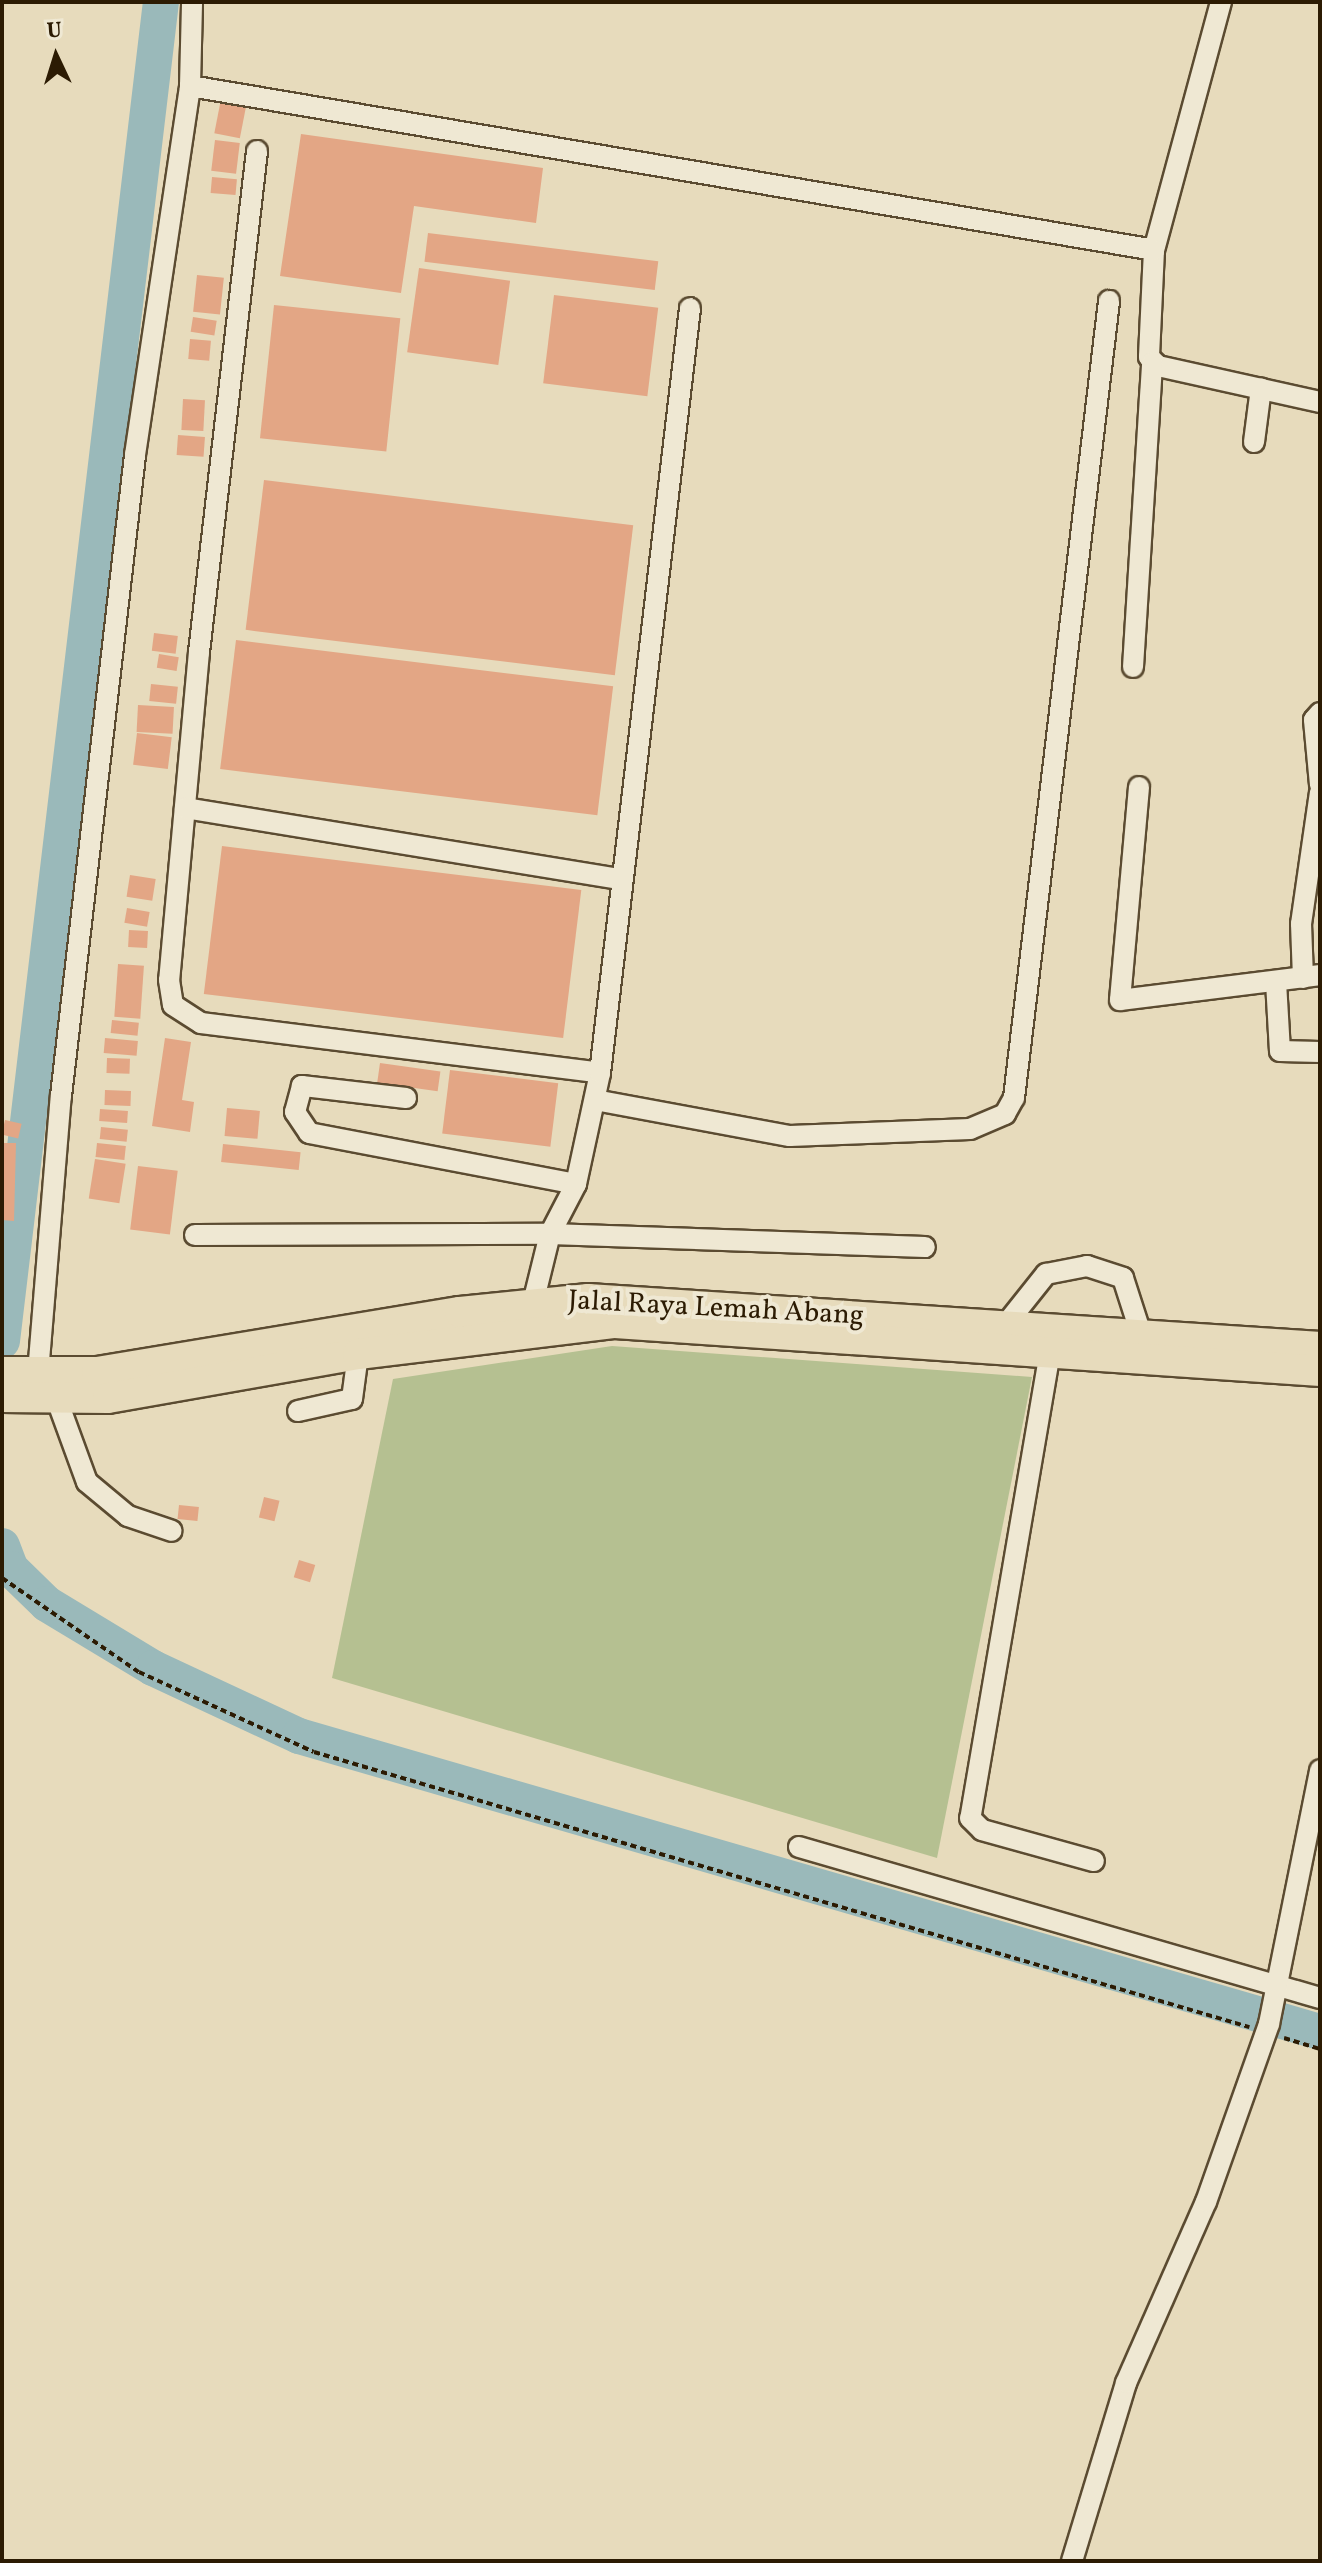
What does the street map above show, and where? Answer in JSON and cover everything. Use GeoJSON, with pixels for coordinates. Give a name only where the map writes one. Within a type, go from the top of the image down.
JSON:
{"type":"FeatureCollection","features":[{"type":"Feature","properties":{"kind":"highway","name":"Jalal Raya Lemah Abang"},"geometry":{"type":"LineString","coordinates":[[17,1382],[533,1303],[664,1301],[1320,1347]]}},
{"type":"Feature","properties":{"kind":"highway","name":"Jalal Raya Lemah Abang"},"geometry":{"type":"LineString","coordinates":[[17,1382],[57,1400],[166,1390],[358,1354],[615,1323],[1320,1371]]}},
{"type":"Feature","properties":{"kind":"street"},"geometry":{"type":"LineString","coordinates":[[17,1382],[124,542],[190,86],[192,2]]}},
{"type":"Feature","properties":{"kind":"street"},"geometry":{"type":"LineString","coordinates":[[1133,667],[1152,363],[1154,250],[1221,2]]}},
{"type":"Feature","properties":{"kind":"street"},"geometry":{"type":"LineString","coordinates":[[190,86],[1154,250]]}},
{"type":"Feature","properties":{"kind":"street"},"geometry":{"type":"LineString","coordinates":[[257,151],[185,808],[169,980],[173,1005],[184,1016],[600,1073]]}},
{"type":"Feature","properties":{"kind":"street"},"geometry":{"type":"LineString","coordinates":[[595,1100],[790,1136],[959,1130],[1005,1114],[1016,1082],[1109,301]]}},
{"type":"Feature","properties":{"kind":"street"},"geometry":{"type":"LineString","coordinates":[[533,1303],[550,1234],[576,1184],[600,1073],[619,879],[690,308]]}},
{"type":"Feature","properties":{"kind":"street"},"geometry":{"type":"LineString","coordinates":[[1152,363],[1320,402]]}},
{"type":"Feature","properties":{"kind":"street"},"geometry":{"type":"LineString","coordinates":[[1254,442],[1261,388]]}},
{"type":"Feature","properties":{"kind":"street"},"geometry":{"type":"LineString","coordinates":[[1320,713],[1314,735],[1320,785]]}},
{"type":"Feature","properties":{"kind":"street"},"geometry":{"type":"LineString","coordinates":[[1139,787],[1120,1000],[1311,977],[1301,924],[1320,805]]}},
{"type":"Feature","properties":{"kind":"street"},"geometry":{"type":"LineString","coordinates":[[185,808],[619,879]]}},
{"type":"Feature","properties":{"kind":"street"},"geometry":{"type":"LineString","coordinates":[[1276,982],[1280,1051],[1320,1052]]}},
{"type":"Feature","properties":{"kind":"street"},"geometry":{"type":"LineString","coordinates":[[406,1098],[302,1086],[295,1112],[309,1133],[576,1184]]}},
{"type":"Feature","properties":{"kind":"street"},"geometry":{"type":"LineString","coordinates":[[195,1235],[550,1234],[925,1247]]}},
{"type":"Feature","properties":{"kind":"street"},"geometry":{"type":"LineString","coordinates":[[1007,1323],[1046,1274],[1087,1266],[1123,1278],[1141,1334]]}},
{"type":"Feature","properties":{"kind":"street"},"geometry":{"type":"LineString","coordinates":[[1050,1352],[970,1818],[982,1830],[1094,1861]]}},
{"type":"Feature","properties":{"kind":"street"},"geometry":{"type":"LineString","coordinates":[[298,1411],[352,1399],[358,1354]]}},
{"type":"Feature","properties":{"kind":"street"},"geometry":{"type":"LineString","coordinates":[[57,1400],[87,1482],[128,1516],[172,1531]]}},
{"type":"Feature","properties":{"kind":"street"},"geometry":{"type":"LineString","coordinates":[[1072,2561],[1126,2383],[1206,2202],[1272,2012],[1320,1770]]}},
{"type":"Feature","properties":{"kind":"street"},"geometry":{"type":"LineString","coordinates":[[799,1847],[1272,2012],[1320,1998]]}},
{"type":"Feature","properties":{"kind":"path"},"geometry":{"type":"LineString","coordinates":[[2,1578],[139,1672],[314,1752],[1272,2012],[1320,2049]]}},
{"type":"Feature","properties":{"kind":"green space"},"geometry":{"type":"Polygon","coordinates":[[[612,1346],[1032,1377],[937,1858],[332,1678],[393,1379],[612,1346]]]}},
{"type":"Feature","properties":{"kind":"building"},"geometry":{"type":"Polygon","coordinates":[[[221,99],[247,104],[240,138],[214,133],[221,99]]]}},
{"type":"Feature","properties":{"kind":"building"},"geometry":{"type":"Polygon","coordinates":[[[301,134],[543,168],[536,223],[414,206],[401,293],[280,276],[301,134]]]}},
{"type":"Feature","properties":{"kind":"building"},"geometry":{"type":"Polygon","coordinates":[[[215,140],[240,143],[236,174],[211,171],[215,140]]]}},
{"type":"Feature","properties":{"kind":"building"},"geometry":{"type":"Polygon","coordinates":[[[212,177],[237,179],[236,195],[211,193],[212,177]]]}},
{"type":"Feature","properties":{"kind":"building"},"geometry":{"type":"Polygon","coordinates":[[[428,233],[658,261],[655,290],[424,262],[428,233]]]}},
{"type":"Feature","properties":{"kind":"building"},"geometry":{"type":"Polygon","coordinates":[[[419,268],[510,281],[498,365],[407,352],[419,268]]]}},
{"type":"Feature","properties":{"kind":"building"},"geometry":{"type":"Polygon","coordinates":[[[197,275],[224,278],[220,315],[193,312],[197,275]]]}},
{"type":"Feature","properties":{"kind":"building"},"geometry":{"type":"Polygon","coordinates":[[[554,295],[658,308],[647,396],[543,383],[554,295]]]}},
{"type":"Feature","properties":{"kind":"building"},"geometry":{"type":"Polygon","coordinates":[[[274,305],[400,318],[386,452],[260,438],[274,305]]]}},
{"type":"Feature","properties":{"kind":"building"},"geometry":{"type":"Polygon","coordinates":[[[193,317],[217,321],[214,336],[191,332],[193,317]]]}},
{"type":"Feature","properties":{"kind":"building"},"geometry":{"type":"Polygon","coordinates":[[[190,339],[211,341],[209,361],[188,359],[190,339]]]}},
{"type":"Feature","properties":{"kind":"building"},"geometry":{"type":"Polygon","coordinates":[[[183,399],[205,400],[203,431],[181,430],[183,399]]]}},
{"type":"Feature","properties":{"kind":"building"},"geometry":{"type":"Polygon","coordinates":[[[178,435],[205,437],[204,457],[177,455],[178,435]]]}},
{"type":"Feature","properties":{"kind":"building"},"geometry":{"type":"Polygon","coordinates":[[[264,480],[633,525],[615,675],[246,630],[264,480]]]}},
{"type":"Feature","properties":{"kind":"building"},"geometry":{"type":"Polygon","coordinates":[[[154,633],[178,636],[176,654],[152,651],[154,633]]]}},
{"type":"Feature","properties":{"kind":"building"},"geometry":{"type":"Polygon","coordinates":[[[236,640],[613,686],[597,815],[220,769],[236,640]]]}},
{"type":"Feature","properties":{"kind":"building"},"geometry":{"type":"Polygon","coordinates":[[[159,654],[179,657],[177,671],[157,668],[159,654]]]}},
{"type":"Feature","properties":{"kind":"building"},"geometry":{"type":"Polygon","coordinates":[[[151,684],[178,687],[176,704],[149,701],[151,684]]]}},
{"type":"Feature","properties":{"kind":"building"},"geometry":{"type":"Polygon","coordinates":[[[138,705],[174,707],[173,734],[137,732],[138,705]]]}},
{"type":"Feature","properties":{"kind":"building"},"geometry":{"type":"Polygon","coordinates":[[[137,733],[172,737],[168,769],[133,765],[137,733]]]}},
{"type":"Feature","properties":{"kind":"building"},"geometry":{"type":"Polygon","coordinates":[[[222,846],[581,890],[563,1038],[204,994],[222,846]]]}},
{"type":"Feature","properties":{"kind":"building"},"geometry":{"type":"Polygon","coordinates":[[[130,875],[156,879],[152,901],[127,897],[130,875]]]}},
{"type":"Feature","properties":{"kind":"building"},"geometry":{"type":"Polygon","coordinates":[[[127,908],[150,912],[147,927],[124,923],[127,908]]]}},
{"type":"Feature","properties":{"kind":"building"},"geometry":{"type":"Polygon","coordinates":[[[129,930],[148,931],[147,948],[128,947],[129,930]]]}},
{"type":"Feature","properties":{"kind":"building"},"geometry":{"type":"Polygon","coordinates":[[[118,964],[144,966],[140,1019],[114,1017],[118,964]]]}},
{"type":"Feature","properties":{"kind":"building"},"geometry":{"type":"Polygon","coordinates":[[[112,1020],[139,1023],[137,1036],[111,1033],[112,1020]]]}},
{"type":"Feature","properties":{"kind":"building"},"geometry":{"type":"Polygon","coordinates":[[[105,1038],[138,1041],[137,1056],[104,1053],[105,1038]]]}},
{"type":"Feature","properties":{"kind":"building"},"geometry":{"type":"Polygon","coordinates":[[[165,1038],[191,1042],[182,1100],[194,1102],[190,1132],[152,1126],[165,1038]]]}},
{"type":"Feature","properties":{"kind":"building"},"geometry":{"type":"Polygon","coordinates":[[[107,1058],[130,1059],[129,1074],[106,1073],[107,1058]]]}},
{"type":"Feature","properties":{"kind":"building"},"geometry":{"type":"Polygon","coordinates":[[[380,1063],[440,1071],[438,1091],[377,1083],[380,1063]]]}},
{"type":"Feature","properties":{"kind":"building"},"geometry":{"type":"Polygon","coordinates":[[[450,1070],[558,1083],[550,1147],[442,1134],[450,1070]]]}},
{"type":"Feature","properties":{"kind":"building"},"geometry":{"type":"Polygon","coordinates":[[[105,1090],[131,1091],[130,1106],[104,1105],[105,1090]]]}},
{"type":"Feature","properties":{"kind":"building"},"geometry":{"type":"Polygon","coordinates":[[[227,1108],[260,1111],[257,1139],[225,1136],[227,1108]]]}},
{"type":"Feature","properties":{"kind":"building"},"geometry":{"type":"Polygon","coordinates":[[[100,1109],[128,1111],[127,1123],[99,1121],[100,1109]]]}},
{"type":"Feature","properties":{"kind":"building"},"geometry":{"type":"Polygon","coordinates":[[[5,1120],[22,1124],[18,1138],[2,1135],[5,1120]]]}},
{"type":"Feature","properties":{"kind":"building"},"geometry":{"type":"Polygon","coordinates":[[[101,1127],[128,1130],[127,1142],[100,1139],[101,1127]]]}},
{"type":"Feature","properties":{"kind":"building"},"geometry":{"type":"Polygon","coordinates":[[[2,1143],[16,1143],[14,1221],[2,1220],[2,1143]]]}},
{"type":"Feature","properties":{"kind":"building"},"geometry":{"type":"Polygon","coordinates":[[[97,1143],[126,1146],[124,1160],[96,1157],[97,1143]]]}},
{"type":"Feature","properties":{"kind":"building"},"geometry":{"type":"Polygon","coordinates":[[[223,1144],[301,1152],[299,1170],[221,1162],[223,1144]]]}},
{"type":"Feature","properties":{"kind":"building"},"geometry":{"type":"Polygon","coordinates":[[[95,1159],[126,1164],[119,1203],[89,1199],[95,1159]]]}},
{"type":"Feature","properties":{"kind":"building"},"geometry":{"type":"Polygon","coordinates":[[[138,1166],[178,1171],[170,1234],[130,1230],[138,1166]]]}},
{"type":"Feature","properties":{"kind":"building"},"geometry":{"type":"Polygon","coordinates":[[[264,1497],[280,1501],[274,1521],[259,1517],[264,1497]]]}},
{"type":"Feature","properties":{"kind":"building"},"geometry":{"type":"Polygon","coordinates":[[[179,1505],[199,1507],[197,1521],[178,1519],[179,1505]]]}},
{"type":"Feature","properties":{"kind":"building"},"geometry":{"type":"Polygon","coordinates":[[[299,1560],[315,1565],[310,1582],[294,1577],[299,1560]]]}},
{"type":"Feature","properties":{"kind":"waterway"},"geometry":{"type":"LineString","coordinates":[[2,1341],[161,2]]}},
{"type":"Feature","properties":{"kind":"waterway"},"geometry":{"type":"LineString","coordinates":[[2,1546],[11,1569],[47,1604],[153,1668],[299,1736],[1320,2032]]}}]}
